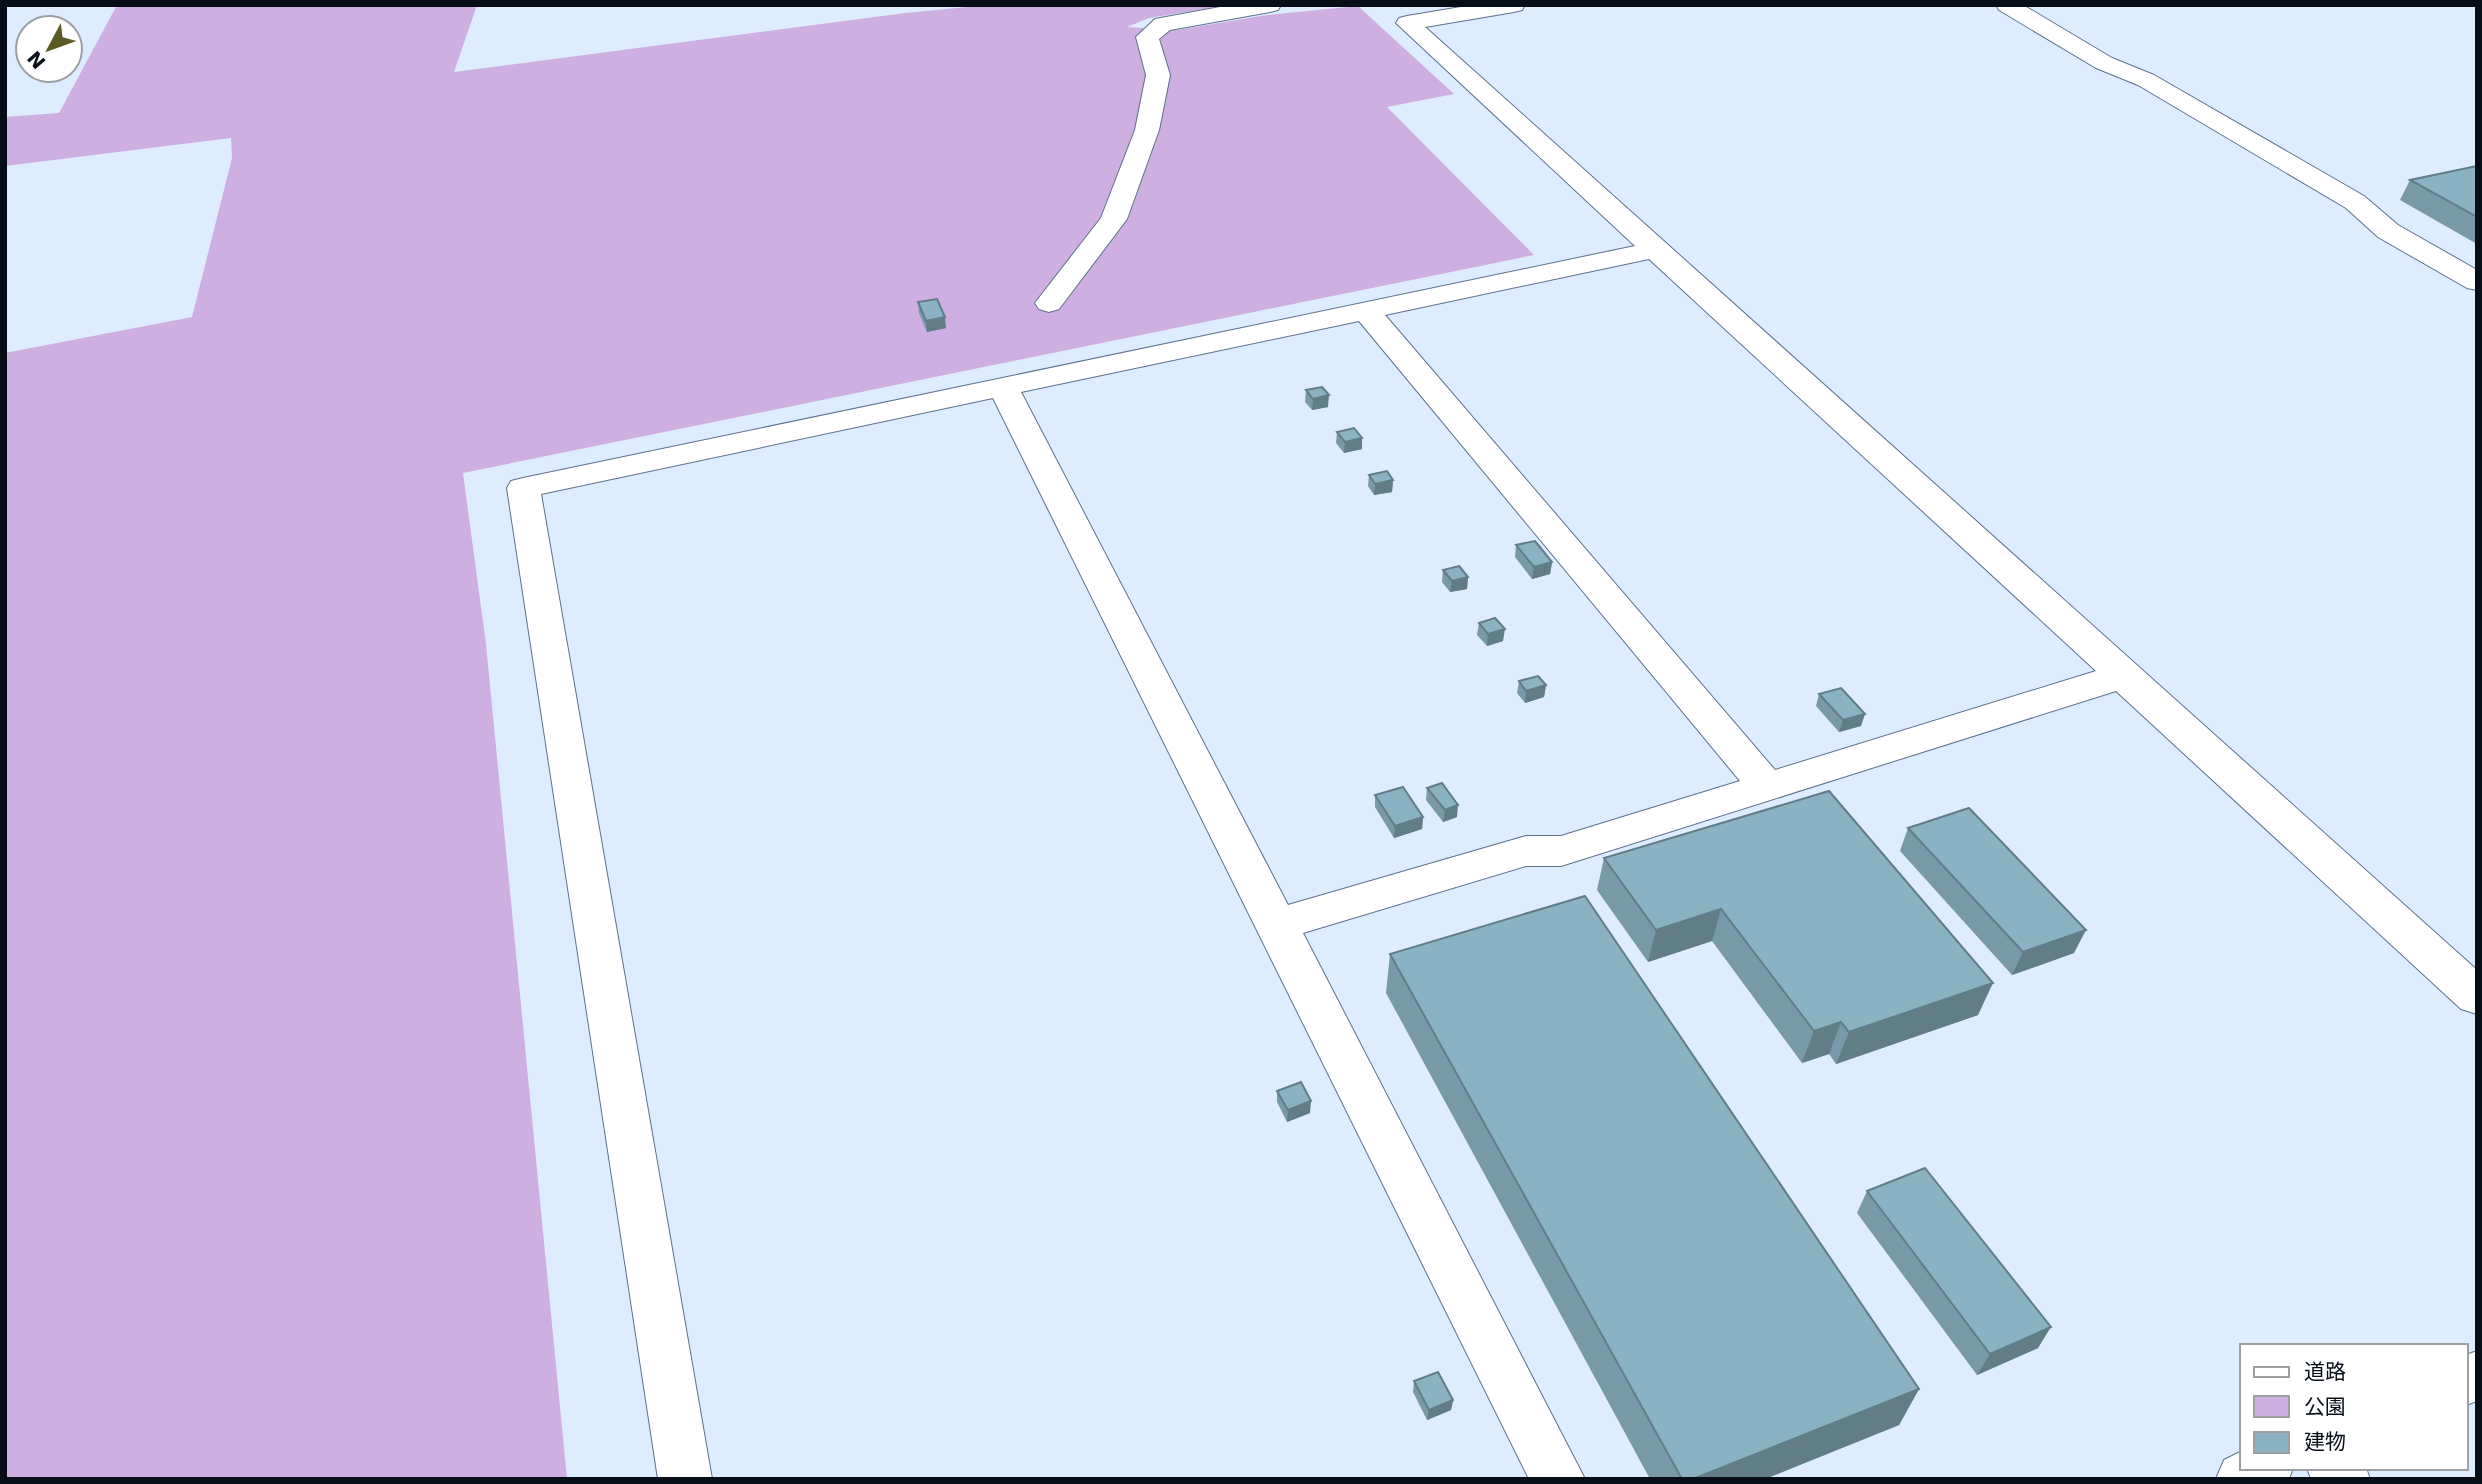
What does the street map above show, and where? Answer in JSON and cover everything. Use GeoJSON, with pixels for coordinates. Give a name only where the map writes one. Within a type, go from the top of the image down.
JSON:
{"type":"FeatureCollection","features":[{"type":"Feature","properties":{"kind":"lane"},"geometry":{"type":"LineString","coordinates":[[1049,303],[1114,219],[1119,206],[1147,130],[1158,75],[1147,37],[1163,24],[1270,5]]}},
{"type":"Feature","properties":{"kind":"lane"},"geometry":{"type":"LineString","coordinates":[[1514,5],[1407,23],[2477,997]]}},
{"type":"Feature","properties":{"kind":"lane"},"geometry":{"type":"LineString","coordinates":[[2007,5],[2104,63],[2146,80],[2343,195],[2388,231],[2472,276]]}},
{"type":"Feature","properties":{"kind":"lane"},"geometry":{"type":"LineString","coordinates":[[685,1479],[523,488],[1654,250]]}},
{"type":"Feature","properties":{"kind":"lane"},"geometry":{"type":"LineString","coordinates":[[1365,310],[1768,788]]}},
{"type":"Feature","properties":{"kind":"lane"},"geometry":{"type":"LineString","coordinates":[[1002,386],[1558,1479]]}},
{"type":"Feature","properties":{"kind":"lane"},"geometry":{"type":"LineString","coordinates":[[1275,925],[1526,852],[1561,851],[2122,676]]}},
{"type":"Feature","properties":{"kind":"lane"},"geometry":{"type":"LineString","coordinates":[[2243,1479],[2262,1470]]}},
{"type":"Feature","properties":{"kind":"green space"},"geometry":{"type":"Polygon","coordinates":[[[117,5],[477,5],[454,72],[905,13],[988,5],[1229,5],[1149,18],[1127,27],[1177,30],[1267,15],[1358,6],[1454,94],[1387,107],[1534,255],[463,473],[486,644],[567,1479],[5,1479],[5,353],[192,317],[232,158],[231,138],[5,166],[5,117],[59,113],[75,84],[84,84],[84,66],[117,5]]]}},
{"type":"Feature","properties":{"kind":"building"},"geometry":{"type":"Polygon","coordinates":[[[2477,166],[2477,217],[2410,180],[2477,166]]]}},
{"type":"Feature","properties":{"kind":"building"},"geometry":{"type":"Polygon","coordinates":[[[937,299],[945,317],[926,321],[918,302],[937,299]]]}},
{"type":"Feature","properties":{"kind":"building"},"geometry":{"type":"Polygon","coordinates":[[[1322,387],[1329,395],[1313,399],[1306,390],[1322,387]]]}},
{"type":"Feature","properties":{"kind":"building"},"geometry":{"type":"Polygon","coordinates":[[[1354,428],[1362,438],[1345,442],[1337,432],[1354,428]]]}},
{"type":"Feature","properties":{"kind":"building"},"geometry":{"type":"Polygon","coordinates":[[[1387,471],[1393,480],[1375,484],[1369,475],[1387,471]]]}},
{"type":"Feature","properties":{"kind":"building"},"geometry":{"type":"Polygon","coordinates":[[[1535,541],[1552,562],[1534,567],[1516,545],[1535,541]]]}},
{"type":"Feature","properties":{"kind":"building"},"geometry":{"type":"Polygon","coordinates":[[[1459,566],[1468,577],[1452,581],[1443,570],[1459,566]]]}},
{"type":"Feature","properties":{"kind":"building"},"geometry":{"type":"Polygon","coordinates":[[[1495,618],[1505,629],[1488,634],[1479,623],[1495,618]]]}},
{"type":"Feature","properties":{"kind":"building"},"geometry":{"type":"Polygon","coordinates":[[[1538,676],[1546,685],[1526,691],[1519,681],[1538,676]]]}},
{"type":"Feature","properties":{"kind":"building"},"geometry":{"type":"Polygon","coordinates":[[[1841,688],[1865,714],[1843,720],[1819,694],[1841,688]]]}},
{"type":"Feature","properties":{"kind":"building"},"geometry":{"type":"Polygon","coordinates":[[[1442,783],[1458,805],[1445,810],[1427,788],[1442,783]]]}},
{"type":"Feature","properties":{"kind":"building"},"geometry":{"type":"Polygon","coordinates":[[[1403,787],[1423,817],[1395,826],[1375,795],[1403,787]]]}},
{"type":"Feature","properties":{"kind":"building"},"geometry":{"type":"Polygon","coordinates":[[[1829,791],[1993,983],[1849,1032],[1841,1022],[1814,1031],[1721,909],[1656,930],[1604,858],[1829,791]]]}},
{"type":"Feature","properties":{"kind":"building"},"geometry":{"type":"Polygon","coordinates":[[[1969,808],[2086,930],[2023,952],[1908,828],[1969,808]]]}},
{"type":"Feature","properties":{"kind":"building"},"geometry":{"type":"Polygon","coordinates":[[[1585,896],[1919,1389],[1693,1479],[1682,1479],[1390,954],[1585,896]]]}},
{"type":"Feature","properties":{"kind":"building"},"geometry":{"type":"Polygon","coordinates":[[[1301,1082],[1311,1101],[1288,1110],[1277,1091],[1301,1082]]]}},
{"type":"Feature","properties":{"kind":"building"},"geometry":{"type":"Polygon","coordinates":[[[1925,1168],[2051,1327],[1990,1354],[1867,1191],[1925,1168]]]}},
{"type":"Feature","properties":{"kind":"building"},"geometry":{"type":"Polygon","coordinates":[[[1438,1372],[1453,1400],[1429,1410],[1414,1381],[1438,1372]]]}}]}
